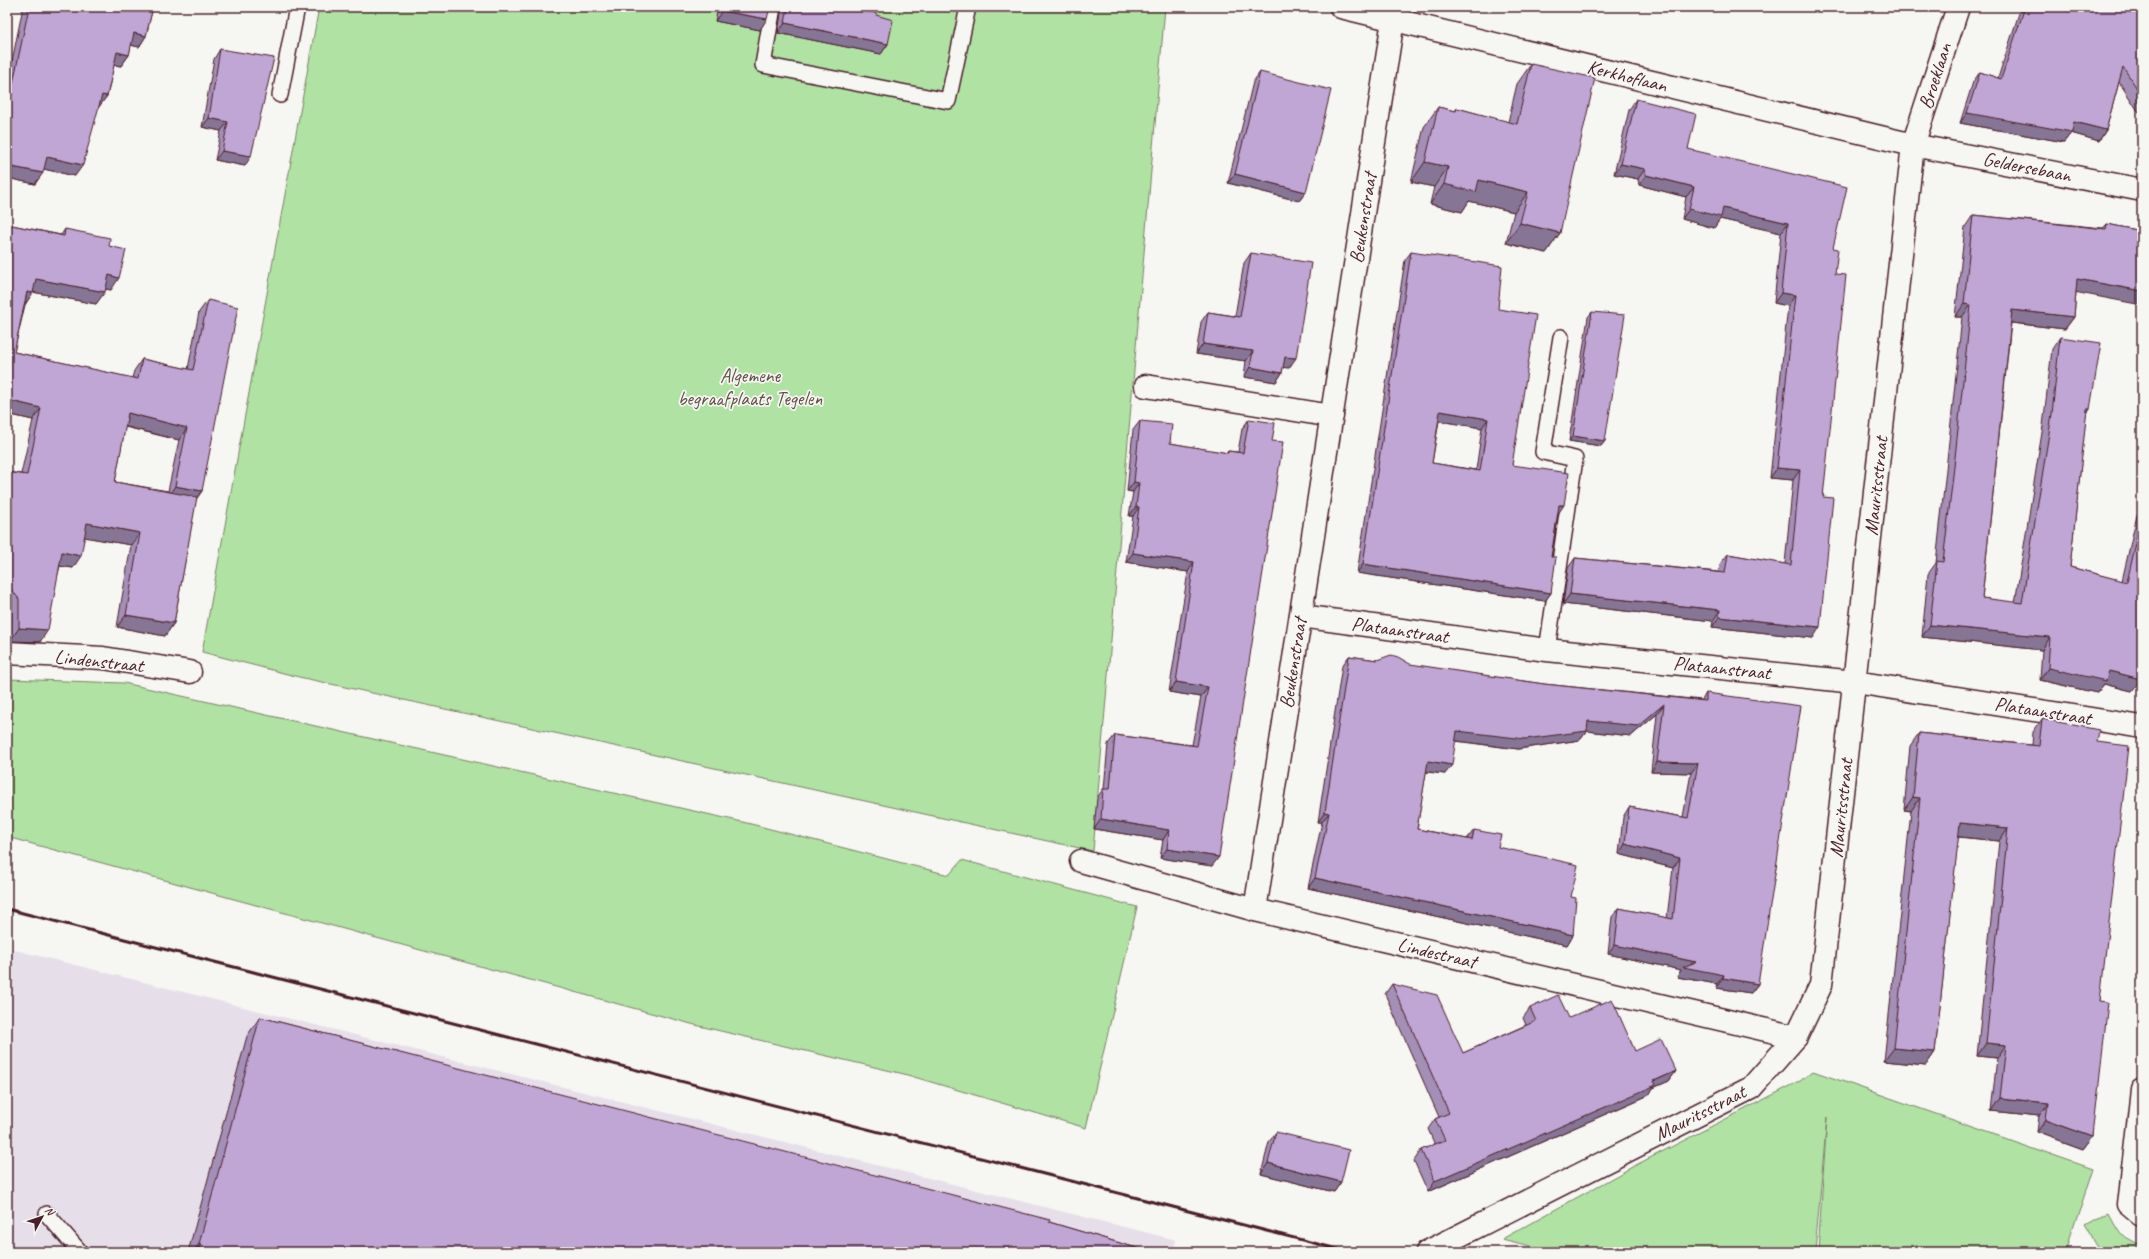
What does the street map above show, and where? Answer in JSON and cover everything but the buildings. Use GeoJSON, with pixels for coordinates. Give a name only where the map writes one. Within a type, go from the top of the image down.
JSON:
{"type":"FeatureCollection","features":[{"type":"Feature","properties":{"kind":"street","name":"Kerkhoflaan"},"geometry":{"type":"LineString","coordinates":[[1341,7],[1395,13],[1913,145]]}},
{"type":"Feature","properties":{"kind":"street","name":"Broeklaan"},"geometry":{"type":"LineString","coordinates":[[1913,145],[1958,7]]}},
{"type":"Feature","properties":{"kind":"street","name":"Beukenstraat"},"geometry":{"type":"LineString","coordinates":[[1255,910],[1395,13]]}},
{"type":"Feature","properties":{"kind":"street","name":"Geldersebaan"},"geometry":{"type":"LineString","coordinates":[[1913,145],[2142,190]]}},
{"type":"Feature","properties":{"kind":"street","name":"Mauritsstraat"},"geometry":{"type":"LineString","coordinates":[[1427,1252],[1751,1088],[1796,1036],[1821,985],[1913,145]]}},
{"type":"Feature","properties":{"kind":"street"},"geometry":{"type":"LineString","coordinates":[[1146,386],[1332,416]]}},
{"type":"Feature","properties":{"kind":"street","name":"Plataanstraat"},"geometry":{"type":"LineString","coordinates":[[1301,616],[1547,650],[1855,682],[2142,727]]}},
{"type":"Feature","properties":{"kind":"street","name":"Lindenstraat"},"geometry":{"type":"LineString","coordinates":[[7,653],[103,658],[190,672]]}},
{"type":"Feature","properties":{"kind":"street","name":"Lindestraat"},"geometry":{"type":"LineString","coordinates":[[1081,861],[1255,910],[1796,1036]]}},
{"type":"Feature","properties":{"kind":"street"},"geometry":{"type":"LineString","coordinates":[[2136,1209],[2142,1090]]}},
{"type":"Feature","properties":{"kind":"lane"},"geometry":{"type":"LineString","coordinates":[[280,95],[297,7]]}},
{"type":"Feature","properties":{"kind":"lane"},"geometry":{"type":"LineString","coordinates":[[773,7],[763,65],[948,101],[968,7]]}},
{"type":"Feature","properties":{"kind":"lane"},"geometry":{"type":"LineString","coordinates":[[1547,650],[1575,459],[1543,452],[1561,337]]}},
{"type":"Feature","properties":{"kind":"lane"},"geometry":{"type":"LineString","coordinates":[[47,1214],[80,1252]]}},
{"type":"Feature","properties":{"kind":"shaded area"},"geometry":{"type":"Polygon","coordinates":[[[7,948],[1176,1240],[1173,1252],[7,1252],[7,948]]]}},
{"type":"Feature","properties":{"kind":"green space","name":"Algemene begraafplaats Tegelen"},"geometry":{"type":"Polygon","coordinates":[[[319,7],[1165,7],[1093,851],[299,677],[202,652],[319,7]]]}},
{"type":"Feature","properties":{"kind":"green space"},"geometry":{"type":"Polygon","coordinates":[[[7,679],[124,683],[747,823],[949,875],[962,860],[1137,907],[1086,1128],[904,1074],[695,1025],[7,837],[7,679]]]}},
{"type":"Feature","properties":{"kind":"green space"},"geometry":{"type":"Polygon","coordinates":[[[1813,1071],[2093,1169],[2066,1252],[1818,1252],[1827,1117],[1815,1252],[1554,1252],[1502,1239],[1634,1166],[1800,1081],[1813,1071]]]}},
{"type":"Feature","properties":{"kind":"green space"},"geometry":{"type":"Polygon","coordinates":[[[2108,1213],[2121,1234],[2129,1241],[2142,1247],[2142,1252],[2101,1252],[2085,1226],[2108,1213]]]}},
{"type":"Feature","properties":{"kind":"railway"},"geometry":{"type":"LineString","coordinates":[[7,909],[1349,1252]]}}]}
